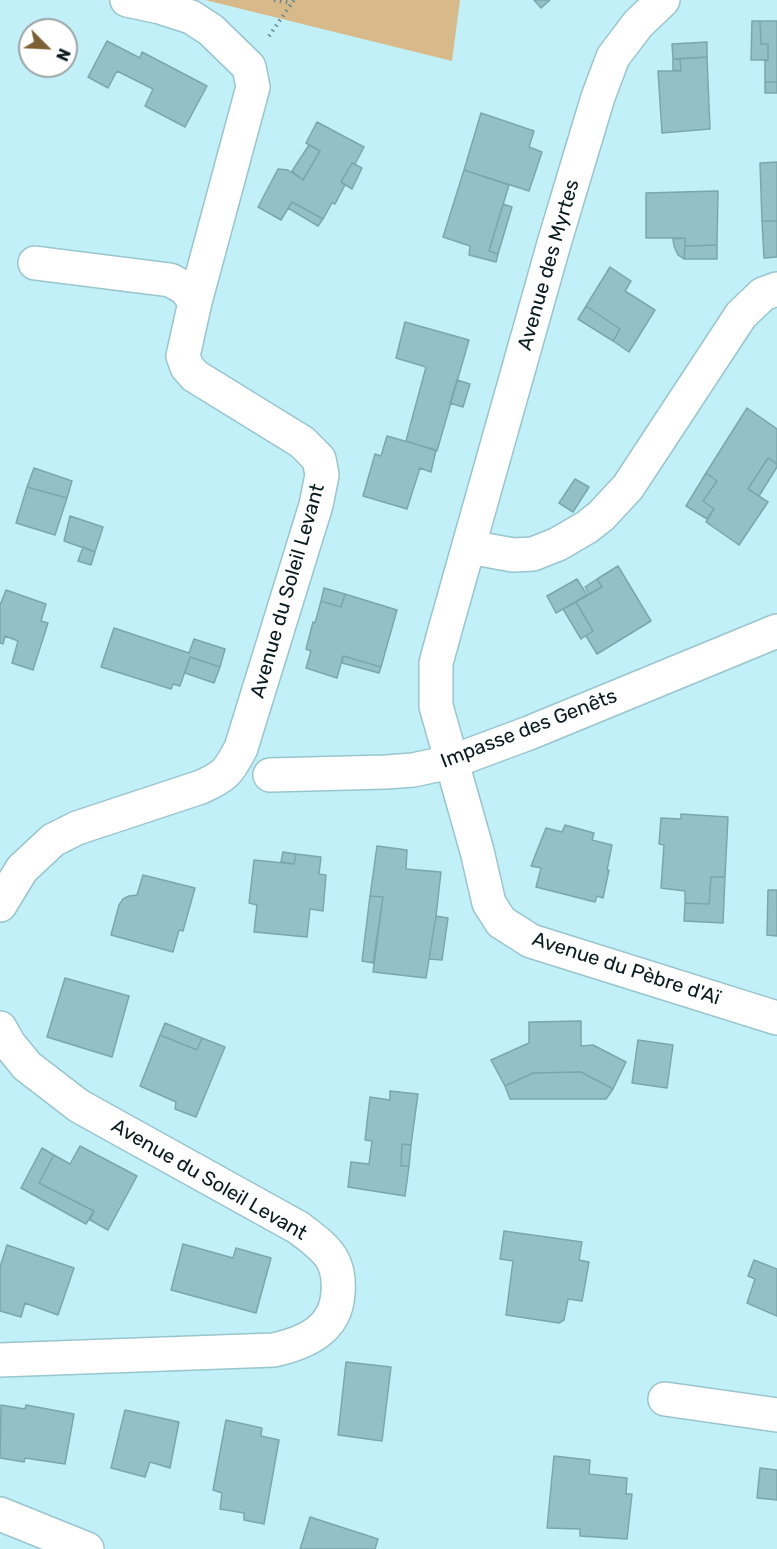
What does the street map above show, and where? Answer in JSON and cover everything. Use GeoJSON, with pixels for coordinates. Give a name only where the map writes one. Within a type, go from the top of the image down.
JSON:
{"type":"FeatureCollection","features":[{"type":"Feature","properties":{"kind":"street"},"geometry":{"type":"LineString","coordinates":[[127,0],[191,17],[211,30],[249,67]]}},
{"type":"Feature","properties":{"kind":"street","name":"Avenue des Myrtes"},"geometry":{"type":"LineString","coordinates":[[451,762],[436,706],[436,663],[598,97],[614,57],[638,24],[663,0]]}},
{"type":"Feature","properties":{"kind":"street","name":"Avenue du Soleil Levant"},"geometry":{"type":"LineString","coordinates":[[0,905],[22,869],[53,840],[76,828],[218,780],[230,769],[241,748],[316,505],[322,475],[319,459],[302,442],[195,376],[187,368],[183,356],[195,302],[253,87],[249,67]]}},
{"type":"Feature","properties":{"kind":"street"},"geometry":{"type":"LineString","coordinates":[[35,263],[170,280],[185,288],[195,302]]}},
{"type":"Feature","properties":{"kind":"street"},"geometry":{"type":"LineString","coordinates":[[469,547],[513,555],[533,554],[558,544],[601,516],[628,487],[741,315],[763,294],[777,289]]}},
{"type":"Feature","properties":{"kind":"street","name":"Impasse des Genêts"},"geometry":{"type":"LineString","coordinates":[[270,775],[386,772],[413,770],[451,762],[529,733],[777,631]]}},
{"type":"Feature","properties":{"kind":"street","name":"Avenue du Pèbre d'Aï"},"geometry":{"type":"LineString","coordinates":[[451,762],[477,851],[489,903],[501,922],[531,941],[542,945],[777,1018]]}},
{"type":"Feature","properties":{"kind":"street","name":"Avenue du Soleil Levant"},"geometry":{"type":"LineString","coordinates":[[0,1028],[9,1044],[27,1066],[79,1106],[299,1228],[319,1244],[332,1259],[339,1279],[338,1301],[329,1322],[311,1338],[295,1345],[274,1350],[0,1360]]}},
{"type":"Feature","properties":{"kind":"street"},"geometry":{"type":"LineString","coordinates":[[665,1399],[777,1415]]}},
{"type":"Feature","properties":{"kind":"street"},"geometry":{"type":"LineString","coordinates":[[0,1514],[87,1549]]}},
{"type":"Feature","properties":{"kind":"path"},"geometry":{"type":"LineString","coordinates":[[249,67],[293,2],[273,0]]}},
{"type":"Feature","properties":{"kind":"shaded area"},"geometry":{"type":"Polygon","coordinates":[[[205,0],[460,0],[452,61],[205,0]]]}},
{"type":"Feature","properties":{"kind":"building"},"geometry":{"type":"Polygon","coordinates":[[[534,0],[550,0],[541,8],[534,0]]]}},
{"type":"Feature","properties":{"kind":"building"},"geometry":{"type":"Polygon","coordinates":[[[752,21],[760,21],[761,44],[768,44],[768,60],[751,60],[752,21]]]}},
{"type":"Feature","properties":{"kind":"building"},"geometry":{"type":"Polygon","coordinates":[[[760,21],[777,21],[777,82],[765,82],[768,44],[761,44],[760,21]]]}},
{"type":"Feature","properties":{"kind":"building"},"geometry":{"type":"Polygon","coordinates":[[[107,41],[140,58],[142,52],[207,86],[185,127],[145,106],[153,89],[117,71],[108,88],[88,77],[107,41]]]}},
{"type":"Feature","properties":{"kind":"building"},"geometry":{"type":"Polygon","coordinates":[[[707,42],[707,57],[673,59],[672,44],[707,42]]]}},
{"type":"Feature","properties":{"kind":"building"},"geometry":{"type":"Polygon","coordinates":[[[707,57],[710,129],[662,133],[658,71],[681,71],[680,59],[707,57]]]}},
{"type":"Feature","properties":{"kind":"building"},"geometry":{"type":"Polygon","coordinates":[[[673,59],[680,59],[681,71],[673,70],[673,59]]]}},
{"type":"Feature","properties":{"kind":"building"},"geometry":{"type":"Polygon","coordinates":[[[765,82],[777,82],[777,93],[765,93],[765,82]]]}},
{"type":"Feature","properties":{"kind":"building"},"geometry":{"type":"Polygon","coordinates":[[[481,113],[534,131],[529,147],[542,152],[529,191],[464,170],[481,113]]]}},
{"type":"Feature","properties":{"kind":"building"},"geometry":{"type":"Polygon","coordinates":[[[317,122],[364,147],[355,164],[352,163],[341,182],[345,185],[335,204],[332,203],[323,219],[292,202],[281,220],[258,207],[278,169],[288,170],[303,180],[320,151],[306,143],[317,122]]]}},
{"type":"Feature","properties":{"kind":"building"},"geometry":{"type":"Polygon","coordinates":[[[309,145],[320,151],[303,180],[292,171],[309,145]]]}},
{"type":"Feature","properties":{"kind":"building"},"geometry":{"type":"Polygon","coordinates":[[[777,162],[777,221],[762,221],[760,163],[777,162]]]}},
{"type":"Feature","properties":{"kind":"building"},"geometry":{"type":"Polygon","coordinates":[[[352,163],[362,168],[352,189],[341,182],[352,163]]]}},
{"type":"Feature","properties":{"kind":"building"},"geometry":{"type":"Polygon","coordinates":[[[464,170],[509,185],[489,251],[498,254],[496,262],[469,255],[470,246],[443,237],[464,170]]]}},
{"type":"Feature","properties":{"kind":"building"},"geometry":{"type":"Polygon","coordinates":[[[718,191],[717,245],[685,246],[685,238],[646,238],[646,193],[718,191]]]}},
{"type":"Feature","properties":{"kind":"building"},"geometry":{"type":"Polygon","coordinates":[[[292,202],[323,219],[318,226],[288,208],[292,202]]]}},
{"type":"Feature","properties":{"kind":"building"},"geometry":{"type":"Polygon","coordinates":[[[503,204],[512,207],[498,254],[489,251],[503,204]]]}},
{"type":"Feature","properties":{"kind":"building"},"geometry":{"type":"Polygon","coordinates":[[[762,221],[777,221],[777,257],[764,258],[762,221]]]}},
{"type":"Feature","properties":{"kind":"building"},"geometry":{"type":"Polygon","coordinates":[[[685,238],[684,259],[678,255],[673,239],[685,238]]]}},
{"type":"Feature","properties":{"kind":"building"},"geometry":{"type":"Polygon","coordinates":[[[717,245],[717,259],[684,259],[685,246],[717,245]]]}},
{"type":"Feature","properties":{"kind":"building"},"geometry":{"type":"Polygon","coordinates":[[[610,267],[631,281],[625,291],[655,310],[629,352],[613,341],[620,329],[586,306],[610,267]]]}},
{"type":"Feature","properties":{"kind":"building"},"geometry":{"type":"Polygon","coordinates":[[[586,306],[620,329],[613,341],[578,319],[586,306]]]}},
{"type":"Feature","properties":{"kind":"building"},"geometry":{"type":"Polygon","coordinates":[[[405,322],[469,340],[437,451],[406,441],[426,367],[396,358],[405,322]]]}},
{"type":"Feature","properties":{"kind":"building"},"geometry":{"type":"Polygon","coordinates":[[[457,380],[470,384],[463,407],[450,403],[457,380]]]}},
{"type":"Feature","properties":{"kind":"building"},"geometry":{"type":"Polygon","coordinates":[[[747,408],[777,429],[777,464],[768,458],[748,489],[768,502],[739,545],[706,522],[714,509],[703,501],[717,481],[706,473],[747,408]]]}},
{"type":"Feature","properties":{"kind":"building"},"geometry":{"type":"Polygon","coordinates":[[[387,436],[436,450],[431,472],[420,468],[407,509],[363,496],[375,454],[381,456],[387,436]]]}},
{"type":"Feature","properties":{"kind":"building"},"geometry":{"type":"Polygon","coordinates":[[[768,458],[777,464],[777,467],[759,496],[748,489],[768,458]]]}},
{"type":"Feature","properties":{"kind":"building"},"geometry":{"type":"Polygon","coordinates":[[[34,468],[72,481],[67,498],[27,487],[34,468]]]}},
{"type":"Feature","properties":{"kind":"building"},"geometry":{"type":"Polygon","coordinates":[[[706,473],[717,481],[703,501],[714,509],[707,519],[686,506],[706,473]]]}},
{"type":"Feature","properties":{"kind":"building"},"geometry":{"type":"Polygon","coordinates":[[[575,479],[589,487],[573,512],[559,503],[575,479]]]}},
{"type":"Feature","properties":{"kind":"building"},"geometry":{"type":"Polygon","coordinates":[[[27,487],[67,498],[55,535],[16,523],[27,487]]]}},
{"type":"Feature","properties":{"kind":"building"},"geometry":{"type":"Polygon","coordinates":[[[70,516],[103,527],[95,552],[64,541],[70,516]]]}},
{"type":"Feature","properties":{"kind":"building"},"geometry":{"type":"Polygon","coordinates":[[[83,547],[95,552],[91,565],[78,561],[83,547]]]}},
{"type":"Feature","properties":{"kind":"building"},"geometry":{"type":"Polygon","coordinates":[[[618,566],[651,621],[597,654],[586,636],[593,631],[576,602],[602,587],[597,579],[618,566]]]}},
{"type":"Feature","properties":{"kind":"building"},"geometry":{"type":"Polygon","coordinates":[[[577,579],[587,595],[556,613],[547,596],[577,579]]]}},
{"type":"Feature","properties":{"kind":"building"},"geometry":{"type":"Polygon","coordinates":[[[597,579],[602,587],[589,594],[585,587],[597,579]]]}},
{"type":"Feature","properties":{"kind":"building"},"geometry":{"type":"Polygon","coordinates":[[[324,588],[345,594],[341,607],[321,601],[324,588]]]}},
{"type":"Feature","properties":{"kind":"building"},"geometry":{"type":"Polygon","coordinates":[[[6,590],[46,604],[41,621],[48,623],[33,670],[12,663],[18,641],[5,636],[3,644],[0,643],[0,605],[6,590]]]}},
{"type":"Feature","properties":{"kind":"building"},"geometry":{"type":"Polygon","coordinates":[[[345,594],[397,610],[381,667],[343,656],[337,678],[306,668],[311,651],[306,649],[321,601],[341,607],[345,594]]]}},
{"type":"Feature","properties":{"kind":"building"},"geometry":{"type":"Polygon","coordinates":[[[576,602],[593,631],[581,639],[563,609],[576,602]]]}},
{"type":"Feature","properties":{"kind":"building"},"geometry":{"type":"Polygon","coordinates":[[[114,628],[189,653],[194,639],[225,649],[220,667],[190,657],[180,686],[173,684],[171,689],[101,667],[114,628]]]}},
{"type":"Feature","properties":{"kind":"building"},"geometry":{"type":"Polygon","coordinates":[[[343,656],[381,667],[379,673],[342,663],[343,656]]]}},
{"type":"Feature","properties":{"kind":"building"},"geometry":{"type":"Polygon","coordinates":[[[190,657],[220,667],[214,683],[185,673],[190,657]]]}},
{"type":"Feature","properties":{"kind":"building"},"geometry":{"type":"Polygon","coordinates":[[[681,814],[728,817],[725,877],[711,877],[709,904],[685,903],[685,891],[661,888],[664,845],[659,844],[661,818],[681,819],[681,814]]]}},
{"type":"Feature","properties":{"kind":"building"},"geometry":{"type":"Polygon","coordinates":[[[565,825],[594,833],[592,840],[612,845],[603,898],[597,896],[595,902],[536,887],[541,868],[531,866],[546,828],[562,832],[565,825]]]}},
{"type":"Feature","properties":{"kind":"building"},"geometry":{"type":"Polygon","coordinates":[[[377,846],[407,850],[406,869],[441,872],[426,978],[373,972],[383,897],[370,896],[377,846]]]}},
{"type":"Feature","properties":{"kind":"building"},"geometry":{"type":"Polygon","coordinates":[[[283,852],[296,854],[294,864],[281,862],[283,852]]]}},
{"type":"Feature","properties":{"kind":"building"},"geometry":{"type":"Polygon","coordinates":[[[296,854],[321,857],[319,874],[326,875],[323,911],[310,909],[307,937],[254,932],[257,905],[249,903],[254,860],[294,864],[296,854]]]}},
{"type":"Feature","properties":{"kind":"building"},"geometry":{"type":"Polygon","coordinates":[[[143,875],[195,888],[183,931],[179,930],[173,952],[111,935],[119,905],[123,899],[137,895],[143,875]]]}},
{"type":"Feature","properties":{"kind":"building"},"geometry":{"type":"Polygon","coordinates":[[[711,877],[725,877],[723,923],[684,921],[685,903],[709,904],[711,877]]]}},
{"type":"Feature","properties":{"kind":"building"},"geometry":{"type":"Polygon","coordinates":[[[768,890],[777,890],[777,936],[767,935],[768,890]]]}},
{"type":"Feature","properties":{"kind":"building"},"geometry":{"type":"Polygon","coordinates":[[[370,896],[383,897],[373,963],[362,961],[370,896]]]}},
{"type":"Feature","properties":{"kind":"building"},"geometry":{"type":"Polygon","coordinates":[[[436,916],[448,918],[442,960],[429,959],[436,916]]]}},
{"type":"Feature","properties":{"kind":"building"},"geometry":{"type":"Polygon","coordinates":[[[65,978],[129,996],[112,1057],[47,1037],[65,978]]]}},
{"type":"Feature","properties":{"kind":"building"},"geometry":{"type":"Polygon","coordinates":[[[581,1021],[581,1046],[593,1045],[626,1062],[613,1089],[581,1072],[533,1073],[505,1086],[491,1060],[529,1043],[529,1022],[581,1021]]]}},
{"type":"Feature","properties":{"kind":"building"},"geometry":{"type":"Polygon","coordinates":[[[165,1023],[202,1038],[197,1050],[160,1035],[165,1023]]]}},
{"type":"Feature","properties":{"kind":"building"},"geometry":{"type":"Polygon","coordinates":[[[160,1035],[197,1050],[202,1038],[225,1047],[196,1117],[175,1109],[176,1102],[140,1086],[160,1035]]]}},
{"type":"Feature","properties":{"kind":"building"},"geometry":{"type":"Polygon","coordinates":[[[638,1040],[673,1045],[667,1088],[632,1083],[638,1040]]]}},
{"type":"Feature","properties":{"kind":"building"},"geometry":{"type":"Polygon","coordinates":[[[581,1072],[613,1089],[606,1099],[510,1099],[505,1086],[533,1073],[581,1072]]]}},
{"type":"Feature","properties":{"kind":"building"},"geometry":{"type":"Polygon","coordinates":[[[390,1091],[418,1094],[411,1145],[402,1144],[401,1166],[409,1166],[405,1196],[348,1187],[351,1162],[369,1164],[372,1141],[365,1140],[370,1097],[390,1100],[390,1091]]]}},
{"type":"Feature","properties":{"kind":"building"},"geometry":{"type":"Polygon","coordinates":[[[402,1144],[411,1145],[409,1166],[401,1166],[402,1144]]]}},
{"type":"Feature","properties":{"kind":"building"},"geometry":{"type":"Polygon","coordinates":[[[80,1146],[137,1176],[108,1230],[90,1220],[94,1211],[39,1183],[54,1155],[70,1164],[80,1146]]]}},
{"type":"Feature","properties":{"kind":"building"},"geometry":{"type":"Polygon","coordinates":[[[42,1148],[54,1155],[39,1183],[94,1211],[86,1224],[21,1188],[42,1148]]]}},
{"type":"Feature","properties":{"kind":"building"},"geometry":{"type":"Polygon","coordinates":[[[504,1231],[582,1242],[579,1260],[589,1262],[582,1301],[568,1299],[564,1320],[559,1323],[506,1315],[513,1261],[500,1259],[504,1231]]]}},
{"type":"Feature","properties":{"kind":"building"},"geometry":{"type":"Polygon","coordinates":[[[183,1244],[233,1258],[236,1248],[271,1258],[256,1313],[171,1290],[183,1244]]]}},
{"type":"Feature","properties":{"kind":"building"},"geometry":{"type":"Polygon","coordinates":[[[7,1245],[74,1268],[58,1315],[25,1303],[21,1317],[0,1311],[0,1267],[7,1245]]]}},
{"type":"Feature","properties":{"kind":"building"},"geometry":{"type":"Polygon","coordinates":[[[754,1260],[777,1269],[777,1316],[747,1303],[755,1279],[748,1276],[754,1260]]]}},
{"type":"Feature","properties":{"kind":"building"},"geometry":{"type":"Polygon","coordinates":[[[346,1362],[391,1367],[382,1441],[338,1435],[346,1362]]]}},
{"type":"Feature","properties":{"kind":"building"},"geometry":{"type":"Polygon","coordinates":[[[1,1405],[25,1409],[26,1405],[74,1414],[65,1464],[25,1458],[24,1462],[0,1458],[1,1405]]]}},
{"type":"Feature","properties":{"kind":"building"},"geometry":{"type":"Polygon","coordinates":[[[125,1410],[179,1422],[170,1468],[150,1462],[145,1477],[111,1468],[125,1410]]]}},
{"type":"Feature","properties":{"kind":"building"},"geometry":{"type":"Polygon","coordinates":[[[226,1420],[262,1428],[261,1436],[279,1440],[264,1524],[244,1520],[244,1513],[220,1509],[222,1493],[213,1490],[226,1420]]]}},
{"type":"Feature","properties":{"kind":"building"},"geometry":{"type":"Polygon","coordinates":[[[554,1456],[590,1460],[589,1474],[627,1478],[626,1494],[632,1494],[627,1539],[580,1536],[580,1529],[547,1528],[554,1456]]]}},
{"type":"Feature","properties":{"kind":"building"},"geometry":{"type":"Polygon","coordinates":[[[760,1468],[777,1470],[777,1500],[757,1498],[760,1468]]]}},
{"type":"Feature","properties":{"kind":"building"},"geometry":{"type":"Polygon","coordinates":[[[310,1517],[378,1539],[375,1549],[300,1549],[310,1517]]]}}]}
